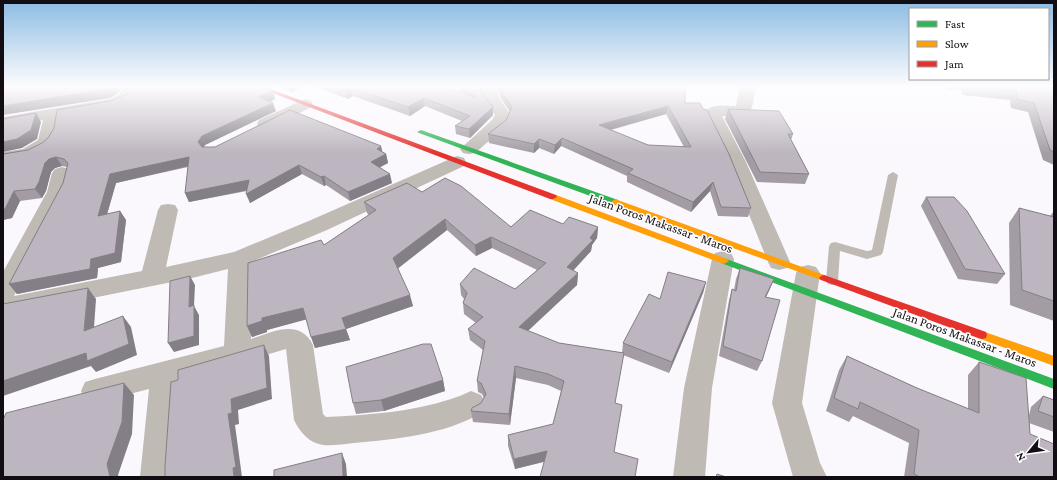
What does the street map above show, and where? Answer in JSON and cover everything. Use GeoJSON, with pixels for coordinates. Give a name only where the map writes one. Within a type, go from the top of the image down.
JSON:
{"type":"FeatureCollection","features":[{"type":"Feature","properties":{"kind":"highway","name":"Jalan Poros Makassar - Maros"},"geometry":{"type":"LineString","coordinates":[[321,109],[779,262],[806,282],[832,281],[1054,361]]}},
{"type":"Feature","properties":{"kind":"highway","name":"Jalan Poros Makassar - Maros"},"geometry":{"type":"LineString","coordinates":[[411,128],[463,156],[723,259],[806,282],[1054,384]]}},
{"type":"Feature","properties":{"kind":"street"},"geometry":{"type":"LineString","coordinates":[[3,122],[77,109]]}},
{"type":"Feature","properties":{"kind":"street"},"geometry":{"type":"LineString","coordinates":[[248,133],[294,109]]}},
{"type":"Feature","properties":{"kind":"street"},"geometry":{"type":"LineString","coordinates":[[3,307],[240,258],[312,228],[463,156],[499,123],[503,115],[499,109]]}},
{"type":"Feature","properties":{"kind":"street"},"geometry":{"type":"LineString","coordinates":[[744,109],[742,111],[719,111],[712,113],[737,162],[779,262]]}},
{"type":"Feature","properties":{"kind":"street"},"geometry":{"type":"LineString","coordinates":[[3,157],[37,150],[43,145],[47,139],[53,114]]}},
{"type":"Feature","properties":{"kind":"street"},"geometry":{"type":"LineString","coordinates":[[3,294],[57,192],[62,173]]}},
{"type":"Feature","properties":{"kind":"street"},"geometry":{"type":"LineString","coordinates":[[152,277],[168,210]]}},
{"type":"Feature","properties":{"kind":"street"},"geometry":{"type":"LineString","coordinates":[[237,354],[240,258]]}},
{"type":"Feature","properties":{"kind":"street"},"geometry":{"type":"LineString","coordinates":[[688,477],[698,388],[723,259]]}},
{"type":"Feature","properties":{"kind":"street"},"geometry":{"type":"LineString","coordinates":[[806,282],[787,403],[807,472],[810,477]]}},
{"type":"Feature","properties":{"kind":"street"},"geometry":{"type":"LineString","coordinates":[[73,397],[165,374],[286,339],[295,340],[300,345],[309,420],[323,431],[374,428],[409,422],[454,412],[471,404]]}},
{"type":"Feature","properties":{"kind":"street"},"geometry":{"type":"LineString","coordinates":[[156,477],[165,374]]}},
{"type":"Feature","properties":{"kind":"lane"},"geometry":{"type":"LineString","coordinates":[[832,281],[835,246],[867,255],[877,252],[893,175]]}},
{"type":"Feature","properties":{"kind":"building"},"geometry":{"type":"Polygon","coordinates":[[[259,109],[202,136],[198,142],[202,147],[215,147],[290,110],[381,146],[377,149],[386,154],[371,162],[390,174],[348,192],[324,176],[321,177],[299,165],[246,194],[249,180],[185,193],[189,157],[110,174],[98,216],[120,211],[115,253],[91,259],[90,269],[9,284],[63,183],[68,163],[64,159],[56,157],[49,159],[45,163],[39,182],[35,189],[14,191],[5,209],[3,209],[3,154],[28,150],[42,143],[48,138],[54,128],[57,110],[259,109]]]}},
{"type":"Feature","properties":{"kind":"building"},"geometry":{"type":"Polygon","coordinates":[[[453,109],[490,109],[469,129],[455,126],[470,116],[453,109]]]}},
{"type":"Feature","properties":{"kind":"building"},"geometry":{"type":"Polygon","coordinates":[[[511,109],[656,109],[599,125],[648,145],[691,147],[670,109],[707,110],[729,154],[751,208],[721,207],[713,182],[693,202],[628,173],[633,169],[562,138],[555,145],[539,139],[534,144],[488,134],[506,120],[511,109]]]}},
{"type":"Feature","properties":{"kind":"building"},"geometry":{"type":"Polygon","coordinates":[[[728,109],[779,111],[793,134],[788,134],[809,174],[760,172],[728,109]]]}},
{"type":"Feature","properties":{"kind":"building"},"geometry":{"type":"Polygon","coordinates":[[[1036,109],[1054,109],[1054,152],[1050,150],[1036,109]]]}},
{"type":"Feature","properties":{"kind":"building"},"geometry":{"type":"Polygon","coordinates":[[[36,113],[31,130],[17,139],[3,142],[3,119],[36,113]]]}},
{"type":"Feature","properties":{"kind":"building"},"geometry":{"type":"Polygon","coordinates":[[[445,178],[461,186],[511,227],[530,210],[563,224],[569,217],[598,227],[590,238],[593,240],[567,267],[578,273],[519,327],[559,343],[624,353],[615,403],[622,405],[614,452],[638,459],[635,477],[540,477],[547,451],[514,459],[508,435],[553,424],[564,381],[548,374],[515,366],[509,414],[471,411],[472,408],[481,403],[486,394],[481,383],[477,381],[485,341],[468,329],[483,317],[463,303],[467,293],[460,284],[474,268],[515,289],[546,263],[491,237],[475,245],[445,219],[393,258],[410,295],[342,318],[346,329],[311,337],[303,308],[262,318],[262,321],[247,326],[248,263],[321,240],[324,245],[376,210],[364,202],[407,183],[422,192],[445,178]]]}},
{"type":"Feature","properties":{"kind":"building"},"geometry":{"type":"Polygon","coordinates":[[[926,197],[954,197],[967,211],[1005,274],[965,269],[926,197]]]}},
{"type":"Feature","properties":{"kind":"building"},"geometry":{"type":"Polygon","coordinates":[[[1019,208],[1054,217],[1054,301],[1022,290],[1019,208]]]}},
{"type":"Feature","properties":{"kind":"building"},"geometry":{"type":"Polygon","coordinates":[[[740,268],[774,279],[765,297],[780,300],[762,361],[723,346],[732,289],[736,291],[740,268]]]}},
{"type":"Feature","properties":{"kind":"building"},"geometry":{"type":"Polygon","coordinates":[[[668,272],[706,282],[672,362],[623,343],[649,294],[660,299],[668,272]]]}},
{"type":"Feature","properties":{"kind":"building"},"geometry":{"type":"Polygon","coordinates":[[[190,276],[189,307],[194,305],[194,336],[168,343],[170,281],[190,276]]]}},
{"type":"Feature","properties":{"kind":"building"},"geometry":{"type":"Polygon","coordinates":[[[88,288],[84,331],[123,316],[129,344],[87,361],[86,353],[3,381],[3,304],[88,288]]]}},
{"type":"Feature","properties":{"kind":"building"},"geometry":{"type":"Polygon","coordinates":[[[423,344],[431,344],[443,380],[381,400],[353,403],[346,367],[423,344]]]}},
{"type":"Feature","properties":{"kind":"building"},"geometry":{"type":"Polygon","coordinates":[[[264,345],[267,388],[231,399],[232,413],[228,414],[236,467],[233,468],[234,477],[165,477],[171,382],[178,380],[178,370],[264,345]]]}},
{"type":"Feature","properties":{"kind":"building"},"geometry":{"type":"Polygon","coordinates":[[[847,356],[917,388],[979,413],[979,362],[1026,378],[1030,434],[1054,444],[1054,477],[920,477],[914,474],[919,430],[860,402],[858,409],[834,398],[847,356]]]}},
{"type":"Feature","properties":{"kind":"building"},"geometry":{"type":"Polygon","coordinates":[[[124,383],[122,422],[107,464],[110,477],[3,477],[3,420],[6,413],[124,383]]]}},
{"type":"Feature","properties":{"kind":"building"},"geometry":{"type":"Polygon","coordinates":[[[1043,396],[1054,400],[1054,417],[1038,411],[1043,396]]]}},
{"type":"Feature","properties":{"kind":"building"},"geometry":{"type":"Polygon","coordinates":[[[342,453],[343,477],[274,477],[274,470],[342,453]]]}},
{"type":"Feature","properties":{"kind":"building"},"geometry":{"type":"Polygon","coordinates":[[[717,474],[726,477],[716,477],[717,474]]]}},
{"type":"Feature","properties":{"kind":"traffic: fast"},"geometry":{"type":"LineString","coordinates":[[421,132],[615,202]]}},
{"type":"Feature","properties":{"kind":"traffic: fast"},"geometry":{"type":"LineString","coordinates":[[724,261],[1054,384]]}},
{"type":"Feature","properties":{"kind":"traffic: slow"},"geometry":{"type":"LineString","coordinates":[[553,197],[724,261]]}},
{"type":"Feature","properties":{"kind":"traffic: slow"},"geometry":{"type":"LineString","coordinates":[[615,202],[824,278]]}},
{"type":"Feature","properties":{"kind":"traffic: slow"},"geometry":{"type":"LineString","coordinates":[[982,335],[1054,361]]}},
{"type":"Feature","properties":{"kind":"traffic: jam"},"geometry":{"type":"LineString","coordinates":[[320,109],[553,197]]}},
{"type":"Feature","properties":{"kind":"traffic: jam"},"geometry":{"type":"LineString","coordinates":[[824,278],[982,335]]}}]}
